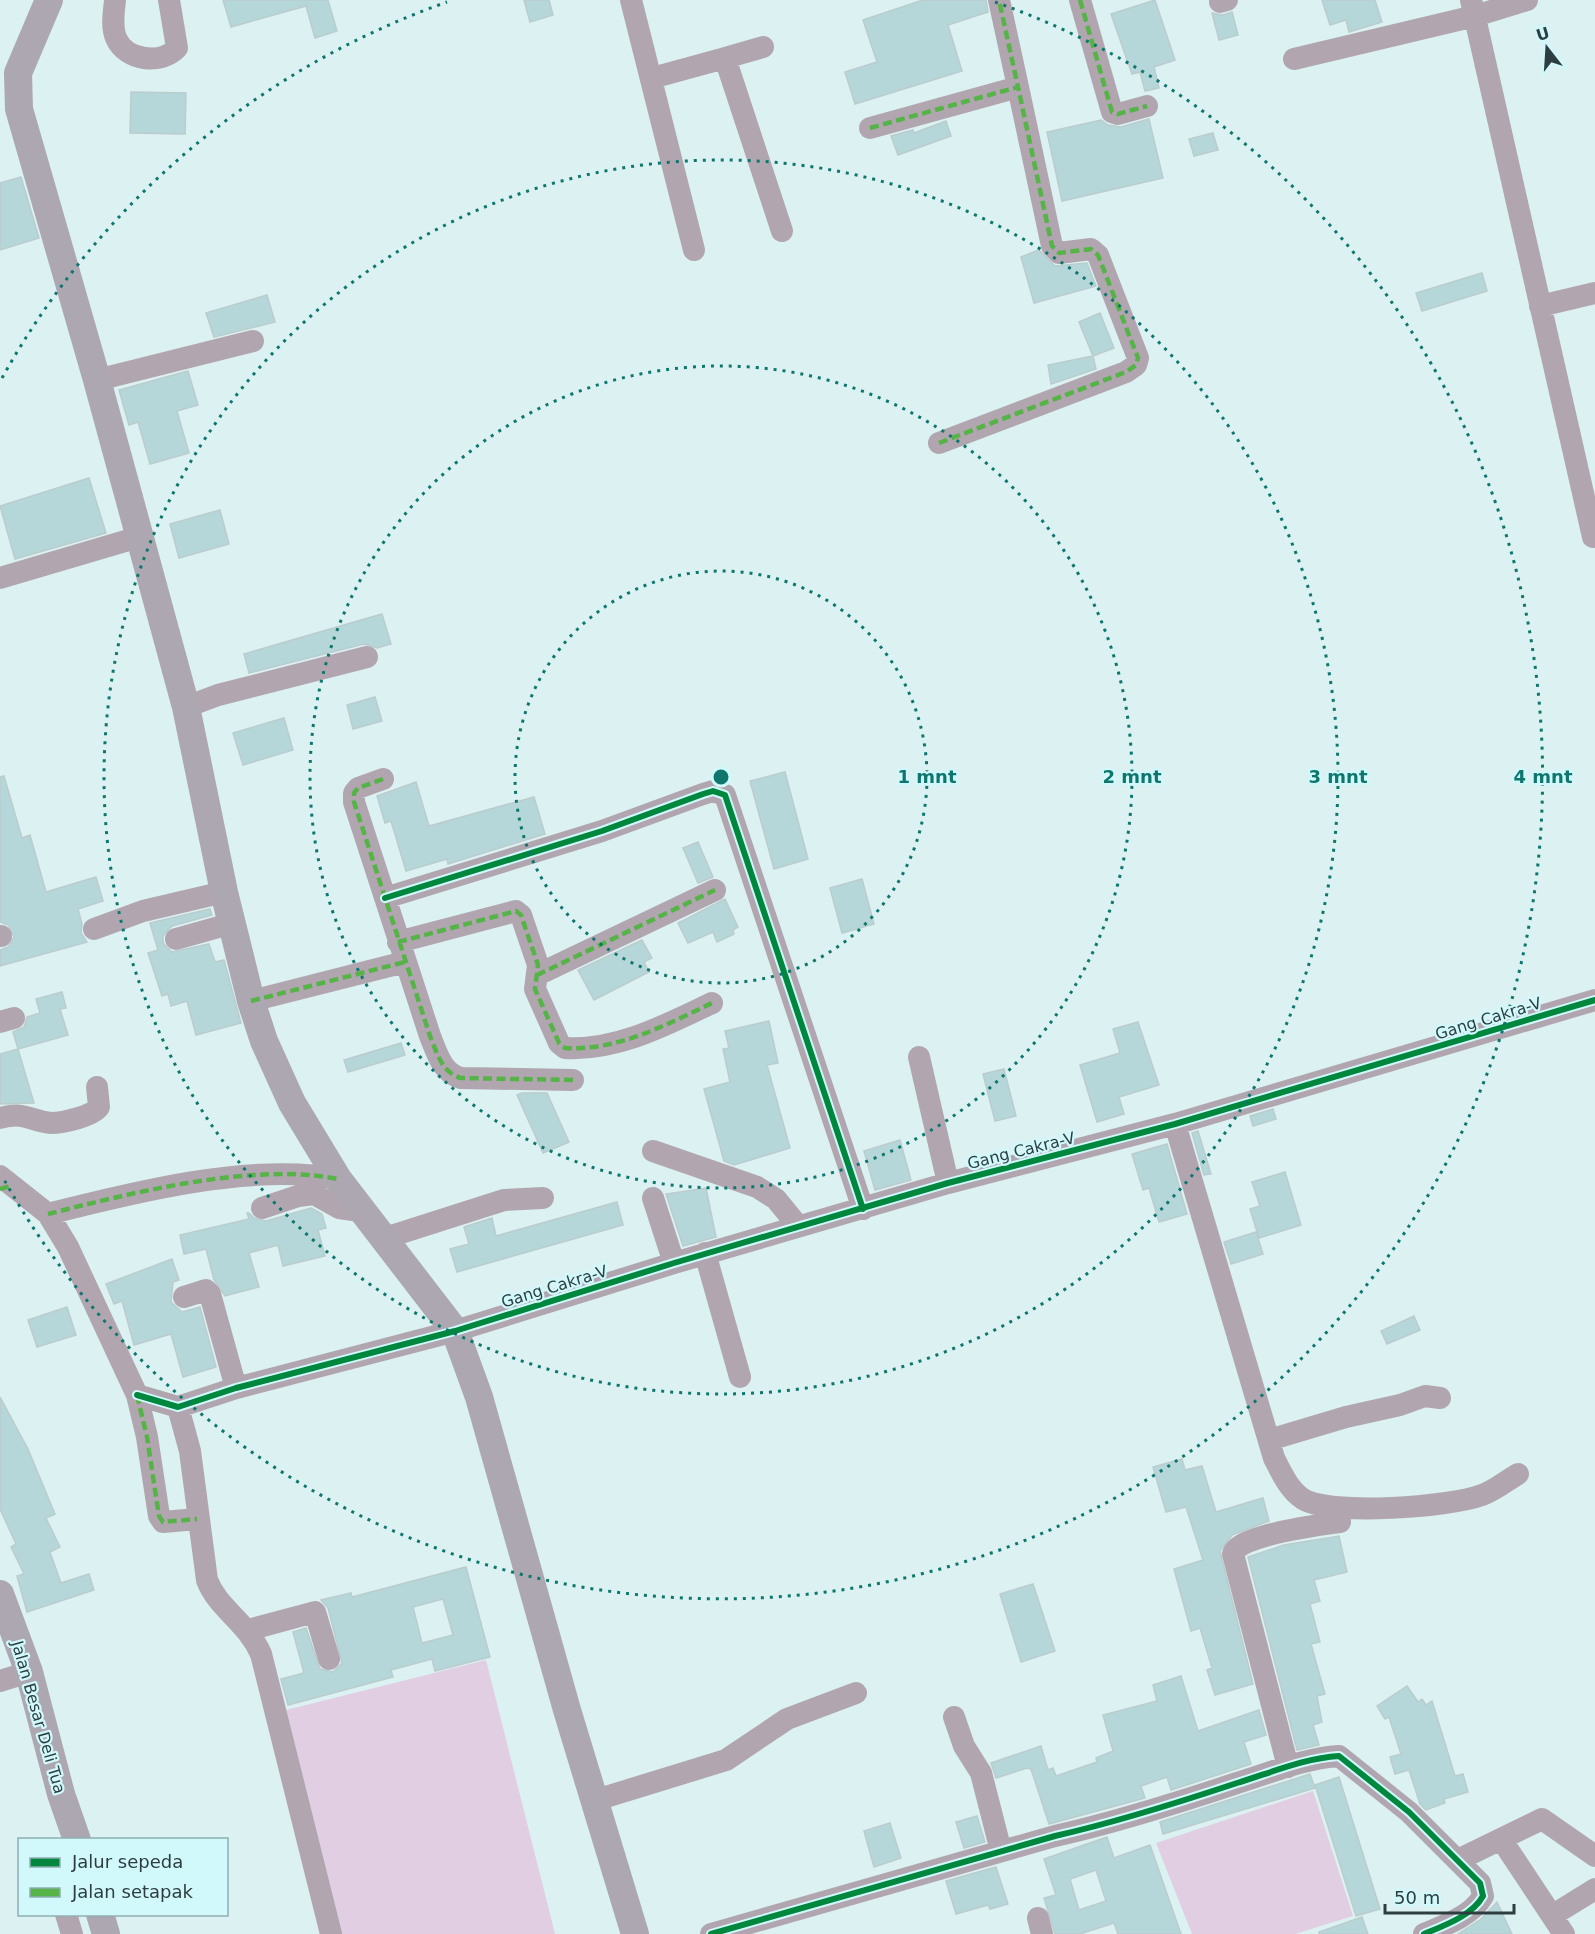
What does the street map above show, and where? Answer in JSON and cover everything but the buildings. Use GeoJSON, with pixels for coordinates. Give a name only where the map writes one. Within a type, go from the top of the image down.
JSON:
{"type":"FeatureCollection","features":[{"type":"Feature","properties":{"kind":"main road"},"geometry":{"type":"LineString","coordinates":[[49,0],[18,73],[18,109],[98,380],[186,707],[224,892],[251,1001],[283,1084],[338,1179],[360,1211],[385,1238],[455,1331],[479,1397],[567,1710],[635,1934]]}},
{"type":"Feature","properties":{"kind":"main road","name":"Jalan Besar Deli Tua"},"geometry":{"type":"LineString","coordinates":[[0,1594],[29,1672],[61,1794],[77,1838]]}},
{"type":"Feature","properties":{"kind":"main road"},"geometry":{"type":"LineString","coordinates":[[101,1916],[106,1934]]}},
{"type":"Feature","properties":{"kind":"street"},"geometry":{"type":"LineString","coordinates":[[115,0],[113,29],[116,40],[133,55],[147,59],[171,54],[177,48],[169,0]]}},
{"type":"Feature","properties":{"kind":"street"},"geometry":{"type":"LineString","coordinates":[[631,0],[694,250]]}},
{"type":"Feature","properties":{"kind":"street"},"geometry":{"type":"LineString","coordinates":[[939,443],[1126,372],[1136,365],[1138,358],[1098,255],[1091,249],[1059,253],[1052,246],[999,0]]}},
{"type":"Feature","properties":{"kind":"street"},"geometry":{"type":"LineString","coordinates":[[1080,0],[1112,112],[1118,114],[1147,106]]}},
{"type":"Feature","properties":{"kind":"street"},"geometry":{"type":"LineString","coordinates":[[1294,59],[1473,8],[1527,0]]}},
{"type":"Feature","properties":{"kind":"street"},"geometry":{"type":"LineString","coordinates":[[1473,8],[1593,537]]}},
{"type":"Feature","properties":{"kind":"street"},"geometry":{"type":"LineString","coordinates":[[652,78],[763,46]]}},
{"type":"Feature","properties":{"kind":"street"},"geometry":{"type":"LineString","coordinates":[[725,58],[782,231]]}},
{"type":"Feature","properties":{"kind":"street"},"geometry":{"type":"LineString","coordinates":[[870,128],[1018,87]]}},
{"type":"Feature","properties":{"kind":"street"},"geometry":{"type":"LineString","coordinates":[[1540,306],[1595,293]]}},
{"type":"Feature","properties":{"kind":"street"},"geometry":{"type":"LineString","coordinates":[[98,380],[253,340]]}},
{"type":"Feature","properties":{"kind":"street"},"geometry":{"type":"LineString","coordinates":[[0,578],[139,537]]}},
{"type":"Feature","properties":{"kind":"street"},"geometry":{"type":"LineString","coordinates":[[186,707],[219,695],[367,657]]}},
{"type":"Feature","properties":{"kind":"street"},"geometry":{"type":"LineString","coordinates":[[383,778],[358,788],[354,793],[354,802],[401,952],[430,1036],[445,1069],[452,1076],[461,1078],[573,1080]]}},
{"type":"Feature","properties":{"kind":"street"},"geometry":{"type":"LineString","coordinates":[[385,898],[602,831],[703,794],[713,791],[725,795],[863,1209]]}},
{"type":"Feature","properties":{"kind":"street"},"geometry":{"type":"LineString","coordinates":[[537,975],[715,890]]}},
{"type":"Feature","properties":{"kind":"street"},"geometry":{"type":"LineString","coordinates":[[94,928],[143,911],[224,892]]}},
{"type":"Feature","properties":{"kind":"street"},"geometry":{"type":"LineString","coordinates":[[251,1001],[401,952],[516,911],[521,915],[538,965],[535,989],[559,1043],[565,1048],[627,1040],[654,1031],[712,1003]]}},
{"type":"Feature","properties":{"kind":"street"},"geometry":{"type":"LineString","coordinates":[[176,939],[233,923]]}},
{"type":"Feature","properties":{"kind":"street","name":"Gang Cakra-V"},"geometry":{"type":"LineString","coordinates":[[178,1407],[236,1388],[455,1331],[705,1253],[948,1183],[1175,1124],[1595,1000]]}},
{"type":"Feature","properties":{"kind":"street"},"geometry":{"type":"LineString","coordinates":[[919,1057],[948,1183]]}},
{"type":"Feature","properties":{"kind":"street"},"geometry":{"type":"LineString","coordinates":[[0,1118],[20,1114],[50,1123],[93,1112],[99,1107],[98,1087]]}},
{"type":"Feature","properties":{"kind":"street"},"geometry":{"type":"LineString","coordinates":[[1175,1124],[1269,1440],[1286,1480],[1303,1498],[1328,1507],[1453,1502],[1483,1495],[1518,1474]]}},
{"type":"Feature","properties":{"kind":"street"},"geometry":{"type":"LineString","coordinates":[[653,1151],[757,1186],[776,1199],[798,1226]]}},
{"type":"Feature","properties":{"kind":"street"},"geometry":{"type":"LineString","coordinates":[[48,1214],[168,1187],[225,1179],[299,1174],[338,1179]]}},
{"type":"Feature","properties":{"kind":"street"},"geometry":{"type":"LineString","coordinates":[[4,1184],[48,1214],[68,1247],[137,1395],[152,1459],[159,1516],[163,1522],[169,1523],[197,1519]]}},
{"type":"Feature","properties":{"kind":"street"},"geometry":{"type":"LineString","coordinates":[[262,1208],[298,1196],[314,1194],[339,1208],[360,1211]]}},
{"type":"Feature","properties":{"kind":"street"},"geometry":{"type":"LineString","coordinates":[[385,1238],[504,1200],[543,1198]]}},
{"type":"Feature","properties":{"kind":"street"},"geometry":{"type":"LineString","coordinates":[[653,1198],[674,1263]]}},
{"type":"Feature","properties":{"kind":"street"},"geometry":{"type":"LineString","coordinates":[[705,1253],[740,1377]]}},
{"type":"Feature","properties":{"kind":"street"},"geometry":{"type":"LineString","coordinates":[[184,1297],[206,1290],[210,1294],[236,1388]]}},
{"type":"Feature","properties":{"kind":"street"},"geometry":{"type":"LineString","coordinates":[[137,1395],[178,1407],[190,1451],[197,1519],[211,1591],[248,1630],[261,1654],[331,1934]]}},
{"type":"Feature","properties":{"kind":"street"},"geometry":{"type":"LineString","coordinates":[[1269,1440],[1346,1417],[1394,1407],[1425,1396],[1440,1398]]}},
{"type":"Feature","properties":{"kind":"street"},"geometry":{"type":"LineString","coordinates":[[1288,1767],[1233,1554],[1237,1546],[1252,1539],[1340,1521]]}},
{"type":"Feature","properties":{"kind":"street"},"geometry":{"type":"LineString","coordinates":[[248,1630],[315,1612],[329,1659]]}},
{"type":"Feature","properties":{"kind":"street"},"geometry":{"type":"LineString","coordinates":[[0,1681],[29,1672]]}},
{"type":"Feature","properties":{"kind":"street"},"geometry":{"type":"LineString","coordinates":[[596,1800],[726,1760],[787,1719],[856,1693]]}},
{"type":"Feature","properties":{"kind":"street"},"geometry":{"type":"LineString","coordinates":[[954,1717],[964,1746],[981,1773],[1001,1851]]}},
{"type":"Feature","properties":{"kind":"street"},"geometry":{"type":"LineString","coordinates":[[711,1934],[1001,1851],[1110,1823],[1288,1767],[1325,1757],[1339,1756],[1409,1812],[1480,1883],[1483,1896],[1465,1925],[1424,1934]]}},
{"type":"Feature","properties":{"kind":"street"},"geometry":{"type":"LineString","coordinates":[[1458,1860],[1542,1819],[1595,1856]]}},
{"type":"Feature","properties":{"kind":"street"},"geometry":{"type":"LineString","coordinates":[[1501,1839],[1559,1925],[1595,1889]]}},
{"type":"Feature","properties":{"kind":"street"},"geometry":{"type":"LineString","coordinates":[[67,1916],[72,1934]]}},
{"type":"Feature","properties":{"kind":"shaded area"},"geometry":{"type":"Polygon","coordinates":[[[486,1660],[555,1934],[341,1934],[286,1710],[486,1660]]]}},
{"type":"Feature","properties":{"kind":"shaded area"},"geometry":{"type":"Polygon","coordinates":[[[1313,1791],[1353,1916],[1295,1934],[1192,1934],[1156,1843],[1313,1791]]]}},
{"type":"Feature","properties":{"kind":"marked path"},"geometry":{"type":"LineString","coordinates":[[870,128],[1018,87],[999,0]]}},
{"type":"Feature","properties":{"kind":"marked path"},"geometry":{"type":"LineString","coordinates":[[1080,0],[1112,112],[1118,114],[1147,106]]}},
{"type":"Feature","properties":{"kind":"marked path"},"geometry":{"type":"LineString","coordinates":[[939,443],[1126,372],[1136,365],[1138,358],[1098,255],[1091,249],[1059,253],[1052,246],[1018,87]]}},
{"type":"Feature","properties":{"kind":"marked path"},"geometry":{"type":"LineString","coordinates":[[383,779],[358,788],[354,793],[354,802],[430,1036],[441,1062],[449,1072],[461,1078],[573,1080]]}},
{"type":"Feature","properties":{"kind":"marked path"},"geometry":{"type":"LineString","coordinates":[[537,975],[715,890]]}},
{"type":"Feature","properties":{"kind":"marked path"},"geometry":{"type":"LineString","coordinates":[[398,942],[516,911],[521,915],[538,965],[535,989],[559,1043],[565,1048],[584,1048],[622,1041],[659,1028],[712,1003]]}},
{"type":"Feature","properties":{"kind":"marked path"},"geometry":{"type":"LineString","coordinates":[[251,1001],[405,962]]}},
{"type":"Feature","properties":{"kind":"marked path"},"geometry":{"type":"LineString","coordinates":[[48,1214],[154,1189],[231,1177],[268,1174],[338,1179]]}},
{"type":"Feature","properties":{"kind":"marked path"},"geometry":{"type":"LineString","coordinates":[[0,1189],[13,1185]]}},
{"type":"Feature","properties":{"kind":"marked path"},"geometry":{"type":"LineString","coordinates":[[137,1395],[147,1437],[159,1516],[163,1522],[197,1519]]}},
{"type":"Feature","properties":{"kind":"cycle path"},"geometry":{"type":"LineString","coordinates":[[385,898],[602,831],[703,794],[713,791],[725,795],[863,1209]]}},
{"type":"Feature","properties":{"kind":"cycle path"},"geometry":{"type":"LineString","coordinates":[[137,1395],[178,1407],[236,1388],[455,1331],[674,1263],[948,1183],[1175,1124],[1595,1000]]}},
{"type":"Feature","properties":{"kind":"cycle path"},"geometry":{"type":"LineString","coordinates":[[711,1934],[1147,1812],[1300,1763],[1339,1756],[1409,1812],[1480,1883],[1483,1896],[1472,1909],[1456,1920],[1424,1934]]}}]}
